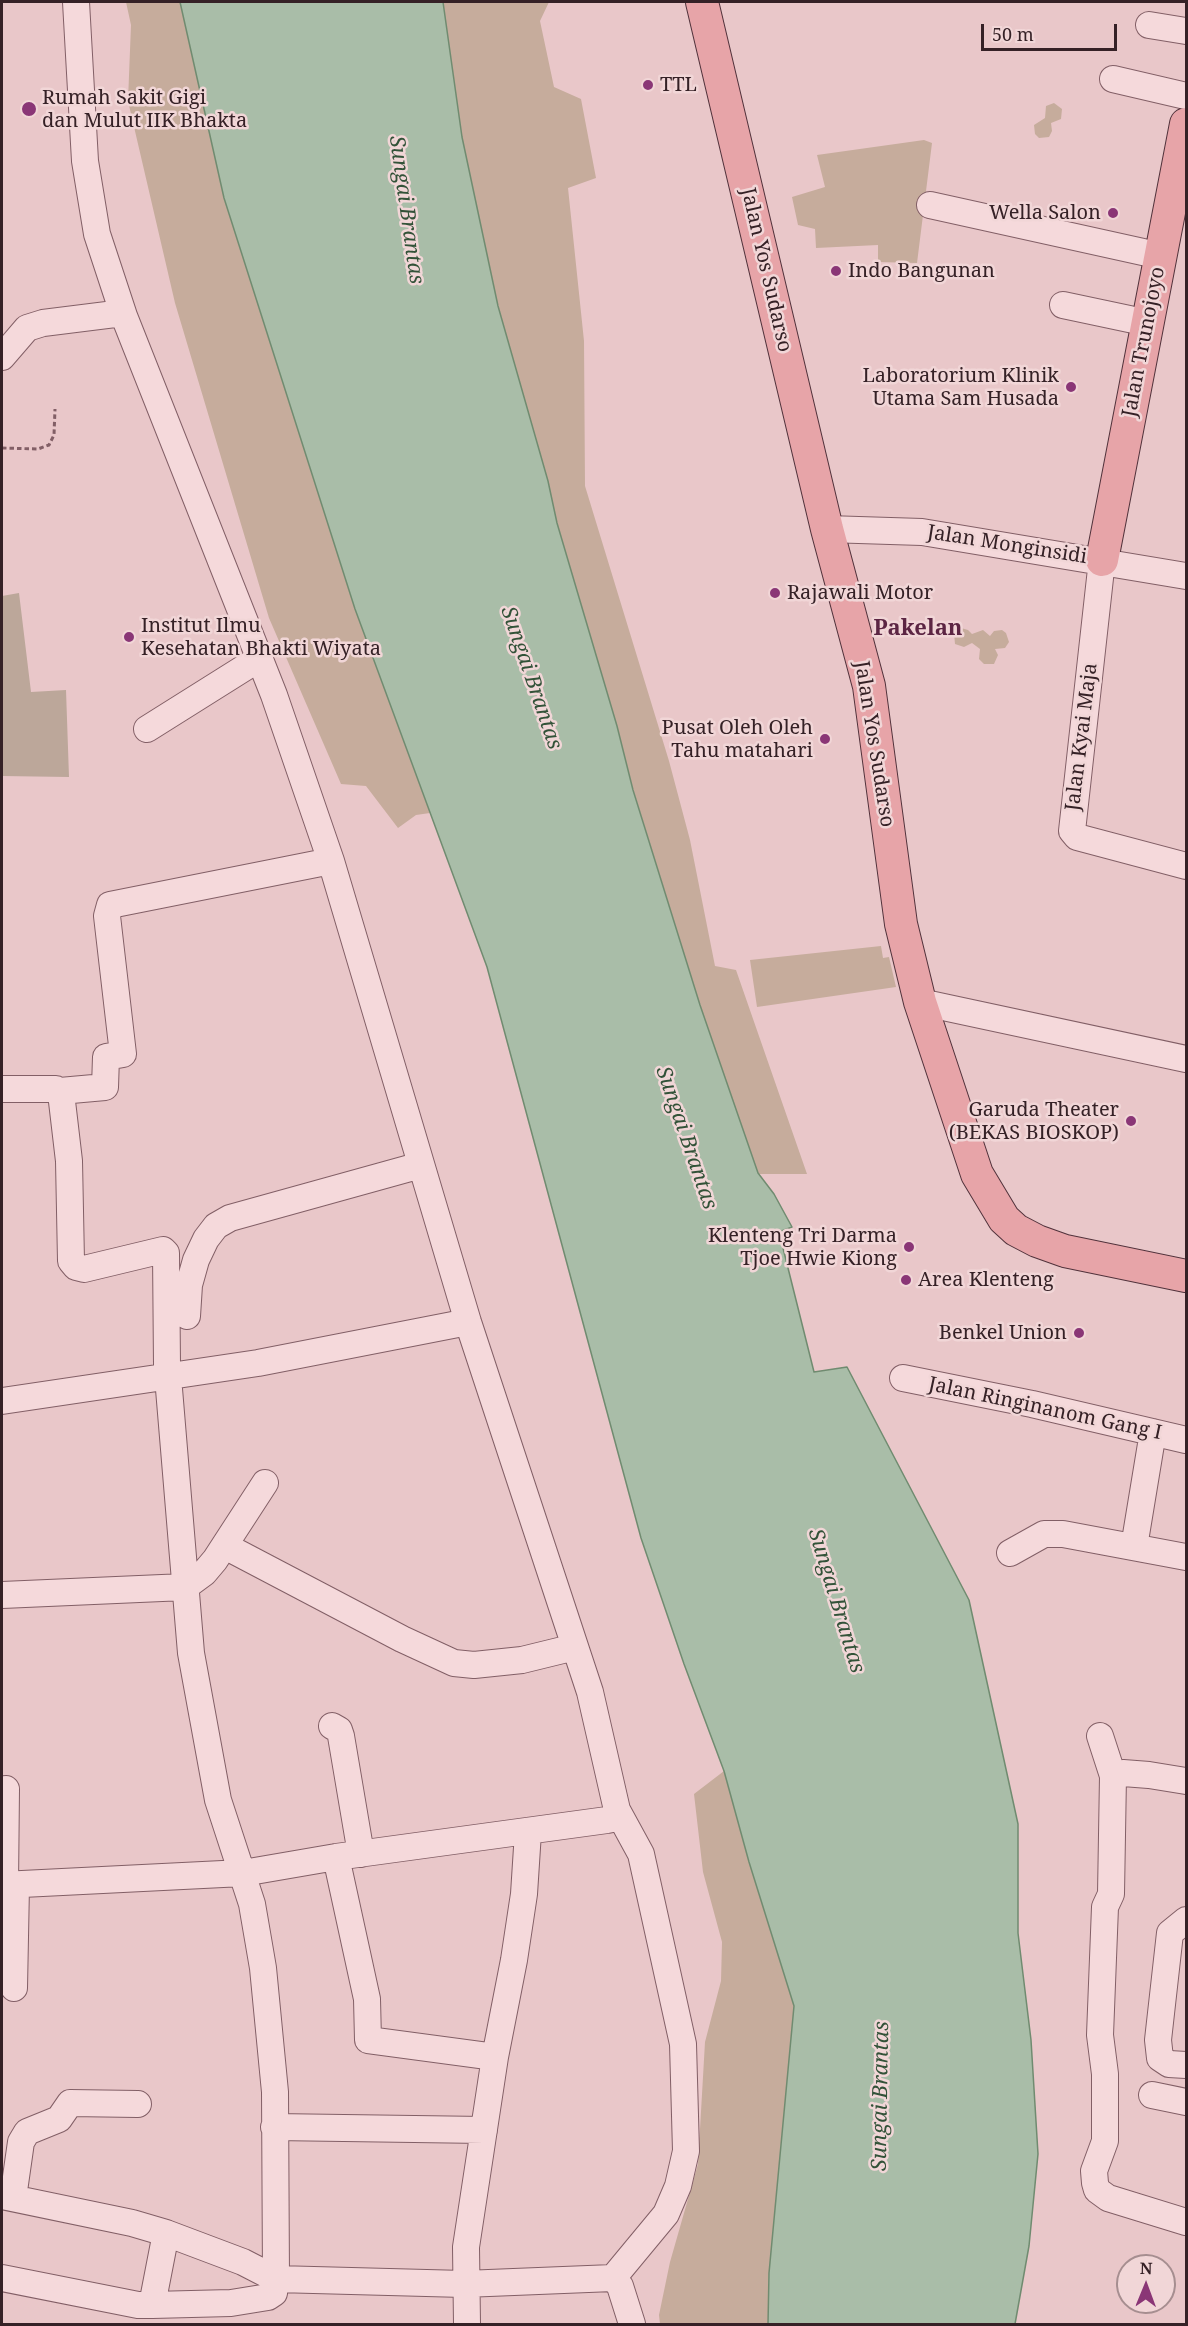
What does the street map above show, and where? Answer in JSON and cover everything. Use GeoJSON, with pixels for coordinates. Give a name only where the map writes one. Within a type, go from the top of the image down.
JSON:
{"type":"FeatureCollection","features":[{"type":"Feature","properties":{"kind":"main road","name":"Jalan Yos Sudarso"},"geometry":{"type":"LineString","coordinates":[[702,2],[827,529],[869,686],[901,924],[920,1002],[977,1174],[1004,1219],[1016,1230],[1065,1251],[1186,1276]]}},
{"type":"Feature","properties":{"kind":"main road","name":"Jalan Trunojoyo"},"geometry":{"type":"LineString","coordinates":[[1102,560],[1186,124]]}},
{"type":"Feature","properties":{"kind":"street"},"geometry":{"type":"LineString","coordinates":[[76,2],[85,161],[97,234],[123,312],[260,658],[330,861],[468,1322],[590,1692],[616,1810],[641,1854],[683,2044],[686,2151],[678,2186],[666,2214],[613,2278],[465,2284],[276,2279],[243,2262],[166,2233],[132,2223],[7,2197],[21,2142],[27,2132],[59,2119],[70,2103],[138,2104]]}},
{"type":"Feature","properties":{"kind":"street"},"geometry":{"type":"LineString","coordinates":[[1149,25],[1186,31]]}},
{"type":"Feature","properties":{"kind":"street"},"geometry":{"type":"LineString","coordinates":[[1113,79],[1186,96]]}},
{"type":"Feature","properties":{"kind":"street"},"geometry":{"type":"LineString","coordinates":[[930,205],[1161,256]]}},
{"type":"Feature","properties":{"kind":"street"},"geometry":{"type":"LineString","coordinates":[[1063,305],[1148,323]]}},
{"type":"Feature","properties":{"kind":"street"},"geometry":{"type":"LineString","coordinates":[[2,357],[27,328],[43,323],[123,312]]}},
{"type":"Feature","properties":{"kind":"street","name":"Jalan Monginsidi"},"geometry":{"type":"LineString","coordinates":[[827,529],[922,532],[1102,560],[1186,576]]}},
{"type":"Feature","properties":{"kind":"street","name":"Jalan Kyai Maja"},"geometry":{"type":"LineString","coordinates":[[1102,560],[1072,831],[1077,837],[1186,866]]}},
{"type":"Feature","properties":{"kind":"street"},"geometry":{"type":"LineString","coordinates":[[147,729],[260,658]]}},
{"type":"Feature","properties":{"kind":"street"},"geometry":{"type":"LineString","coordinates":[[2,1089],[60,1091],[105,1087],[106,1057],[123,1054],[107,916],[110,905],[330,861]]}},
{"type":"Feature","properties":{"kind":"street"},"geometry":{"type":"LineString","coordinates":[[920,1002],[1186,1059]]}},
{"type":"Feature","properties":{"kind":"street"},"geometry":{"type":"LineString","coordinates":[[2,2278],[142,2311],[231,2304],[268,2297],[274,2293],[276,2279],[275,2092],[263,1968],[252,1904],[243,1873],[226,1832],[218,1800],[191,1653],[169,1378],[165,1250],[84,1269],[76,1267],[71,1261],[69,1161],[60,1091]]}},
{"type":"Feature","properties":{"kind":"street"},"geometry":{"type":"LineString","coordinates":[[187,1316],[189,1284],[196,1260],[206,1239],[216,1226],[230,1218],[422,1165]]}},
{"type":"Feature","properties":{"kind":"street"},"geometry":{"type":"LineString","coordinates":[[2,1401],[169,1378],[352,1346],[468,1322]]}},
{"type":"Feature","properties":{"kind":"street","name":"Jalan Ringinanom Gang I"},"geometry":{"type":"LineString","coordinates":[[903,1378],[1186,1440]]}},
{"type":"Feature","properties":{"kind":"street"},"geometry":{"type":"LineString","coordinates":[[1134,1546],[1153,1432]]}},
{"type":"Feature","properties":{"kind":"street"},"geometry":{"type":"LineString","coordinates":[[2,1595],[185,1587],[204,1573],[225,1546],[265,1483]]}},
{"type":"Feature","properties":{"kind":"street"},"geometry":{"type":"LineString","coordinates":[[1010,1553],[1036,1538],[1051,1533],[1186,1557]]}},
{"type":"Feature","properties":{"kind":"street"},"geometry":{"type":"LineString","coordinates":[[225,1546],[402,1639],[454,1663],[474,1665],[522,1659],[575,1647]]}},
{"type":"Feature","properties":{"kind":"street"},"geometry":{"type":"LineString","coordinates":[[332,1726],[339,1730],[341,1736],[361,1854]]}},
{"type":"Feature","properties":{"kind":"street"},"geometry":{"type":"LineString","coordinates":[[1100,1736],[1113,1776],[1111,1894],[1105,1907],[1100,2035],[1104,2067],[1105,2141],[1094,2171],[1097,2190],[1117,2202],[1186,2222]]}},
{"type":"Feature","properties":{"kind":"street"},"geometry":{"type":"LineString","coordinates":[[1113,1776],[1123,1773],[1186,1781]]}},
{"type":"Feature","properties":{"kind":"street"},"geometry":{"type":"LineString","coordinates":[[6,1789],[7,1886],[14,1988]]}},
{"type":"Feature","properties":{"kind":"street"},"geometry":{"type":"LineString","coordinates":[[7,1886],[243,1873],[336,1857],[607,1820],[612,1818],[616,1810]]}},
{"type":"Feature","properties":{"kind":"street"},"geometry":{"type":"LineString","coordinates":[[467,2325],[466,2247],[495,2056],[516,1949],[524,1894],[528,1832]]}},
{"type":"Feature","properties":{"kind":"street"},"geometry":{"type":"LineString","coordinates":[[336,1857],[367,1998],[368,2040],[495,2056]]}},
{"type":"Feature","properties":{"kind":"street"},"geometry":{"type":"LineString","coordinates":[[1186,1920],[1170,1933],[1158,2040],[1160,2058],[1169,2064],[1186,2065]]}},
{"type":"Feature","properties":{"kind":"street"},"geometry":{"type":"LineString","coordinates":[[1152,2095],[1186,2102]]}},
{"type":"Feature","properties":{"kind":"street"},"geometry":{"type":"LineString","coordinates":[[274,2127],[484,2130]]}},
{"type":"Feature","properties":{"kind":"street"},"geometry":{"type":"LineString","coordinates":[[142,2311],[166,2233]]}},
{"type":"Feature","properties":{"kind":"street"},"geometry":{"type":"LineString","coordinates":[[613,2278],[620,2286],[632,2325]]}},
{"type":"Feature","properties":{"kind":"path"},"geometry":{"type":"LineString","coordinates":[[2,448],[38,448],[49,445],[54,435],[55,409]]}},
{"type":"Feature","properties":{"kind":"shaded area"},"geometry":{"type":"Polygon","coordinates":[[[126,2],[180,2],[224,198],[355,609],[430,813],[416,815],[398,828],[366,786],[341,784],[269,618],[175,303],[128,101],[131,25],[126,2]]]}},
{"type":"Feature","properties":{"kind":"shaded area"},"geometry":{"type":"Polygon","coordinates":[[[443,2],[549,2],[540,21],[554,87],[581,99],[596,178],[568,188],[584,341],[585,486],[669,761],[690,840],[715,966],[736,970],[807,1174],[758,1174],[700,1005],[633,789],[617,726],[557,523],[497,301],[462,137],[443,2]]]}},
{"type":"Feature","properties":{"kind":"shaded area"},"geometry":{"type":"Polygon","coordinates":[[[1054,103],[1062,109],[1061,119],[1051,123],[1052,131],[1049,137],[1039,138],[1035,134],[1034,125],[1045,118],[1046,106],[1054,103]]]}},
{"type":"Feature","properties":{"kind":"shaded area"},"geometry":{"type":"Polygon","coordinates":[[[924,140],[932,143],[917,263],[878,262],[878,245],[816,248],[815,229],[798,225],[792,197],[825,187],[817,155],[924,140]]]}},
{"type":"Feature","properties":{"kind":"shaded area"},"geometry":{"type":"Polygon","coordinates":[[[19,593],[31,692],[66,690],[69,777],[2,776],[2,596],[19,593]]]}},
{"type":"Feature","properties":{"kind":"shaded area"},"geometry":{"type":"Polygon","coordinates":[[[961,628],[972,634],[983,630],[990,636],[994,631],[1002,630],[1006,633],[1009,642],[1005,648],[995,649],[998,655],[994,664],[984,664],[979,659],[980,649],[972,643],[964,647],[955,644],[954,633],[961,628]]]}},
{"type":"Feature","properties":{"kind":"shaded area"},"geometry":{"type":"Polygon","coordinates":[[[881,946],[883,958],[889,957],[896,987],[757,1007],[750,960],[881,946]]]}},
{"type":"Feature","properties":{"kind":"shaded area"},"geometry":{"type":"Polygon","coordinates":[[[724,1771],[749,1862],[794,2006],[769,2273],[768,2324],[660,2324],[659,2315],[670,2262],[698,2164],[705,2042],[721,1981],[722,1942],[703,1872],[694,1794],[724,1771]]]}},
{"type":"Feature","properties":{"kind":"water","name":"Sungai Brantas"},"geometry":{"type":"Polygon","coordinates":[[[180,2],[443,2],[462,137],[498,306],[633,790],[700,1005],[758,1173],[774,1194],[792,1227],[779,1232],[814,1372],[847,1367],[969,1600],[1018,1824],[1018,1933],[1031,2040],[1038,2154],[1029,2246],[1015,2324],[768,2324],[769,2273],[794,2006],[749,1862],[724,1771],[641,1538],[487,967],[355,609],[224,198],[180,2]]]}},
{"type":"Feature","properties":{"kind":"place","name":"TTL"},"geometry":{"type":"Point","coordinates":[648,85]}},
{"type":"Feature","properties":{"kind":"place","name":"Rumah Sakit Gigi dan Mulut IIK Bhakta"},"geometry":{"type":"Point","coordinates":[29,109]}},
{"type":"Feature","properties":{"kind":"place","name":"Wella Salon"},"geometry":{"type":"Point","coordinates":[1113,213]}},
{"type":"Feature","properties":{"kind":"place","name":"Indo Bangunan"},"geometry":{"type":"Point","coordinates":[836,271]}},
{"type":"Feature","properties":{"kind":"place","name":"Laboratorium Klinik Utama Sam Husada"},"geometry":{"type":"Point","coordinates":[1071,387]}},
{"type":"Feature","properties":{"kind":"place","name":"Rajawali Motor"},"geometry":{"type":"Point","coordinates":[775,593]}},
{"type":"Feature","properties":{"kind":"place","name":"Institut Ilmu Kesehatan Bhakti Wiyata"},"geometry":{"type":"Point","coordinates":[129,637]}},
{"type":"Feature","properties":{"kind":"place","name":"Pusat Oleh Oleh Tahu matahari"},"geometry":{"type":"Point","coordinates":[825,739]}},
{"type":"Feature","properties":{"kind":"place","name":"Garuda Theater (BEKAS BIOSKOP)"},"geometry":{"type":"Point","coordinates":[1131,1121]}},
{"type":"Feature","properties":{"kind":"place","name":"Klenteng Tri Darma Tjoe Hwie Kiong"},"geometry":{"type":"Point","coordinates":[909,1247]}},
{"type":"Feature","properties":{"kind":"place","name":"Area Klenteng"},"geometry":{"type":"Point","coordinates":[906,1280]}},
{"type":"Feature","properties":{"kind":"place","name":"Benkel Union"},"geometry":{"type":"Point","coordinates":[1079,1333]}},
{"type":"Feature","properties":{"kind":"district","name":"Pakelan"},"geometry":{"type":"Point","coordinates":[918,629]}}]}
